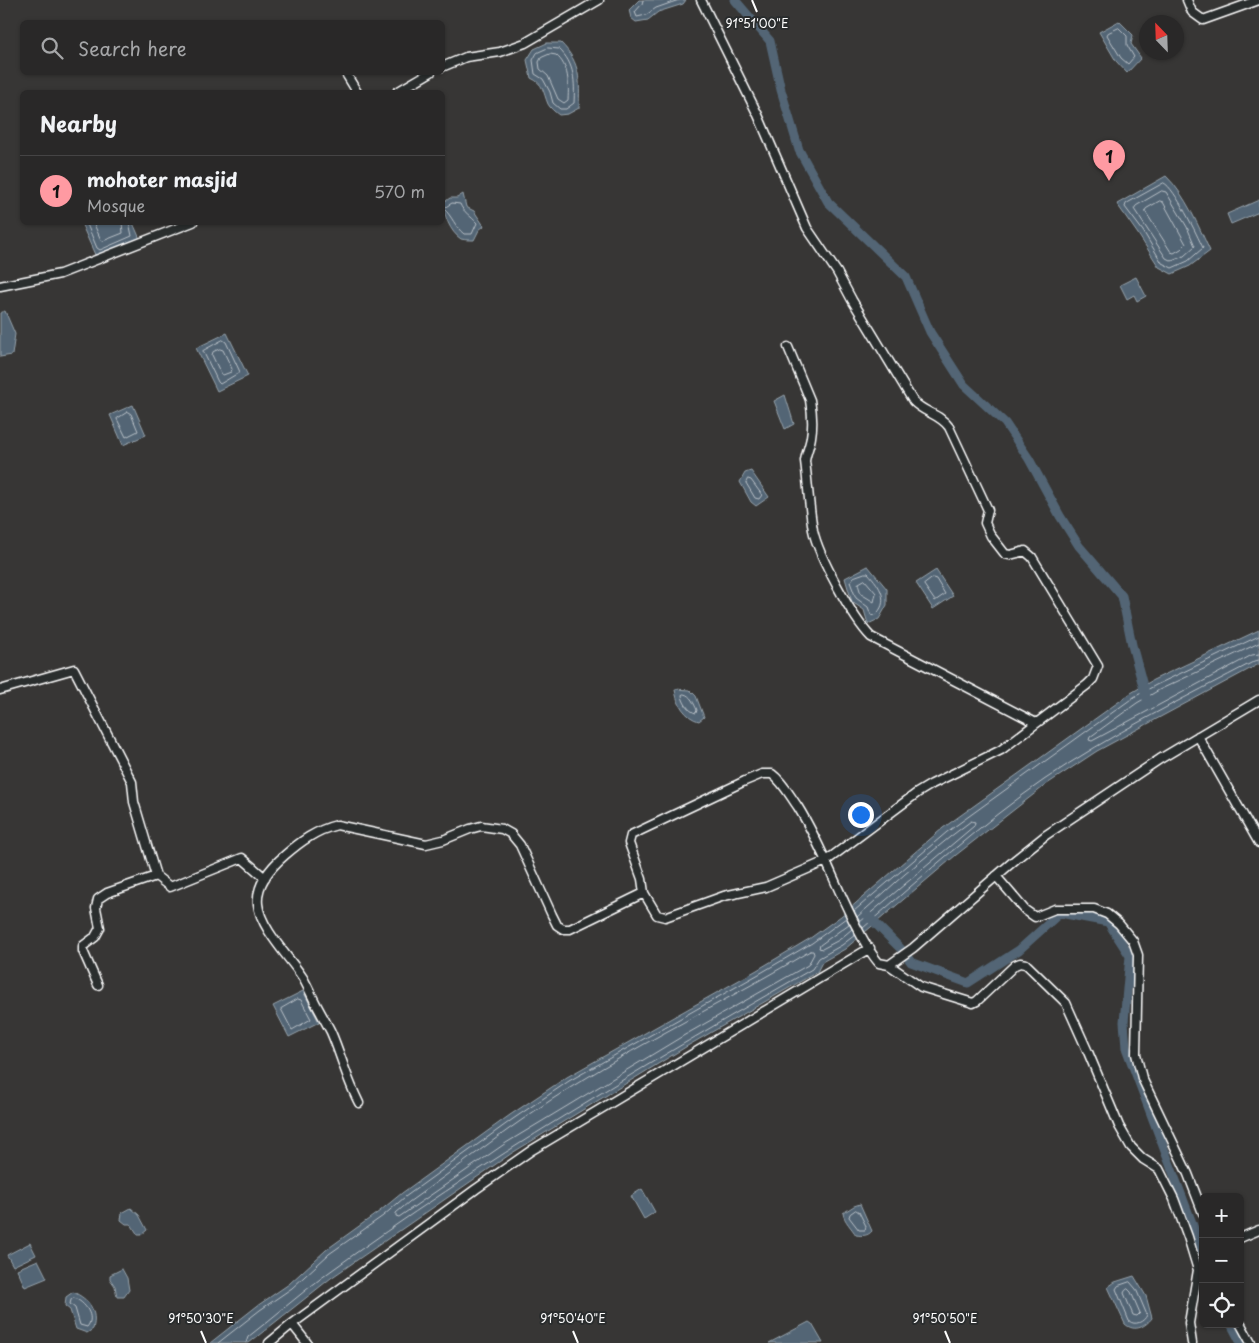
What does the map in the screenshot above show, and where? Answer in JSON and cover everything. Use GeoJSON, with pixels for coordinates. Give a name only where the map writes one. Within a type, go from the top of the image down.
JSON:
{"type":"FeatureCollection","features":[{"type":"Feature","properties":{"kind":"street"},"geometry":{"type":"LineString","coordinates":[[445,66],[477,54],[500,52],[525,42],[599,0]]}},
{"type":"Feature","properties":{"kind":"street"},"geometry":{"type":"LineString","coordinates":[[701,0],[758,115],[811,236],[837,272],[913,401],[925,411],[940,417],[949,427],[988,510],[985,523],[997,545],[1005,554],[1010,555],[1025,551],[1032,557],[1098,666],[1093,679],[1001,750],[917,793],[826,861],[766,888],[724,896],[664,917],[657,914],[644,893],[642,879],[629,843],[631,835],[762,774],[772,774],[778,778],[789,793],[809,825],[826,861],[844,902],[879,963],[893,962],[1039,841],[1074,816],[1198,736],[1259,700]]}},
{"type":"Feature","properties":{"kind":"street"},"geometry":{"type":"LineString","coordinates":[[1187,0],[1192,12],[1203,20],[1259,0]]}},
{"type":"Feature","properties":{"kind":"street"},"geometry":{"type":"LineString","coordinates":[[346,75],[356,90]]}},
{"type":"Feature","properties":{"kind":"street"},"geometry":{"type":"LineString","coordinates":[[400,90],[426,75]]}},
{"type":"Feature","properties":{"kind":"street"},"geometry":{"type":"LineString","coordinates":[[0,286],[60,274],[185,225]]}},
{"type":"Feature","properties":{"kind":"street"},"geometry":{"type":"LineString","coordinates":[[788,347],[811,406],[811,437],[806,450],[805,461],[813,531],[841,593],[863,629],[871,637],[1036,723]]}},
{"type":"Feature","properties":{"kind":"street"},"geometry":{"type":"LineString","coordinates":[[0,690],[74,669],[132,782],[134,802],[156,876],[170,887],[242,858],[265,878]]}},
{"type":"Feature","properties":{"kind":"street"},"geometry":{"type":"LineString","coordinates":[[1198,736],[1259,843]]}},
{"type":"Feature","properties":{"kind":"street"},"geometry":{"type":"LineString","coordinates":[[359,1103],[353,1092],[331,1032],[308,988],[263,920],[258,906],[258,894],[265,878],[281,858],[294,847],[317,832],[336,825],[426,844],[443,840],[470,829],[492,827],[502,829],[511,834],[520,845],[557,925],[563,929],[570,929],[644,893]]}},
{"type":"Feature","properties":{"kind":"street"},"geometry":{"type":"LineString","coordinates":[[98,985],[83,946],[95,937],[100,928],[96,908],[98,899],[107,893],[156,876]]}},
{"type":"Feature","properties":{"kind":"street"},"geometry":{"type":"LineString","coordinates":[[996,876],[1025,910],[1035,917],[1055,909],[1094,908],[1107,914],[1119,924],[1133,941],[1138,954],[1136,1054],[1142,1078],[1188,1174],[1199,1203]]}},
{"type":"Feature","properties":{"kind":"street"},"geometry":{"type":"LineString","coordinates":[[269,1343],[292,1324],[532,1150],[870,948]]}},
{"type":"Feature","properties":{"kind":"street"},"geometry":{"type":"LineString","coordinates":[[893,962],[921,987],[973,1003],[979,1000],[1015,965],[1023,963],[1033,970],[1066,1003],[1119,1126],[1131,1147],[1144,1159],[1159,1168],[1174,1199],[1198,1270],[1189,1323],[1192,1343]]}},
{"type":"Feature","properties":{"kind":"street"},"geometry":{"type":"LineString","coordinates":[[1244,1236],[1259,1230]]}},
{"type":"Feature","properties":{"kind":"street"},"geometry":{"type":"LineString","coordinates":[[292,1324],[307,1343]]}},
{"type":"Feature","properties":{"kind":"street"},"geometry":{"type":"LineString","coordinates":[[1243,1328],[1251,1343]]}},
{"type":"Feature","properties":{"kind":"water"},"geometry":{"type":"Polygon","coordinates":[[[639,0],[686,0],[683,4],[658,12],[648,20],[636,22],[631,18],[629,10],[639,0]]]}},
{"type":"Feature","properties":{"kind":"water"},"geometry":{"type":"Polygon","coordinates":[[[1119,21],[1133,35],[1131,44],[1139,55],[1139,60],[1127,73],[1116,61],[1099,32],[1119,21]]]}},
{"type":"Feature","properties":{"kind":"water"},"geometry":{"type":"Polygon","coordinates":[[[547,43],[561,43],[568,50],[576,65],[579,81],[579,108],[568,114],[559,115],[553,110],[548,104],[541,86],[531,78],[527,60],[534,49],[547,43]]]}},
{"type":"Feature","properties":{"kind":"water"},"geometry":{"type":"Polygon","coordinates":[[[1166,176],[1185,201],[1210,251],[1190,266],[1172,274],[1159,267],[1117,204],[1166,176]]]}},
{"type":"Feature","properties":{"kind":"water"},"geometry":{"type":"Polygon","coordinates":[[[463,194],[466,207],[474,211],[484,226],[479,230],[474,240],[461,239],[448,223],[445,213],[445,202],[450,198],[457,198],[463,194]]]}},
{"type":"Feature","properties":{"kind":"water"},"geometry":{"type":"Polygon","coordinates":[[[1259,200],[1259,212],[1231,224],[1227,214],[1259,200]]]}},
{"type":"Feature","properties":{"kind":"water"},"geometry":{"type":"Polygon","coordinates":[[[82,225],[134,225],[140,239],[96,257],[82,225]]]}},
{"type":"Feature","properties":{"kind":"water"},"geometry":{"type":"Polygon","coordinates":[[[1136,277],[1146,296],[1137,301],[1134,295],[1127,299],[1120,285],[1136,277]]]}},
{"type":"Feature","properties":{"kind":"water"},"geometry":{"type":"Polygon","coordinates":[[[5,311],[15,334],[12,355],[0,357],[0,313],[5,311]]]}},
{"type":"Feature","properties":{"kind":"water"},"geometry":{"type":"Polygon","coordinates":[[[227,333],[248,376],[217,391],[196,348],[227,333]]]}},
{"type":"Feature","properties":{"kind":"water"},"geometry":{"type":"Polygon","coordinates":[[[785,395],[794,424],[785,429],[774,401],[785,395]]]}},
{"type":"Feature","properties":{"kind":"water"},"geometry":{"type":"Polygon","coordinates":[[[133,405],[146,435],[123,445],[110,415],[133,405]]]}},
{"type":"Feature","properties":{"kind":"water"},"geometry":{"type":"Polygon","coordinates":[[[751,471],[769,497],[756,506],[751,502],[740,482],[745,473],[751,471]]]}},
{"type":"Feature","properties":{"kind":"water"},"geometry":{"type":"Polygon","coordinates":[[[868,566],[887,589],[887,605],[879,619],[868,624],[864,610],[852,602],[845,578],[868,566]]]}},
{"type":"Feature","properties":{"kind":"water"},"geometry":{"type":"Polygon","coordinates":[[[936,570],[953,596],[933,609],[916,583],[936,570]]]}},
{"type":"Feature","properties":{"kind":"water"},"geometry":{"type":"Polygon","coordinates":[[[1259,630],[1259,664],[1097,751],[1047,784],[956,855],[845,949],[822,962],[817,972],[689,1045],[512,1153],[331,1278],[249,1343],[210,1343],[257,1306],[289,1284],[326,1250],[510,1115],[567,1077],[809,939],[841,916],[943,828],[1131,693],[1153,680],[1259,630]]]}},
{"type":"Feature","properties":{"kind":"water"},"geometry":{"type":"Polygon","coordinates":[[[675,689],[690,690],[696,696],[704,717],[699,721],[690,717],[682,709],[675,689]]]}},
{"type":"Feature","properties":{"kind":"water"},"geometry":{"type":"Polygon","coordinates":[[[303,991],[319,1022],[289,1037],[273,1006],[303,991]]]}},
{"type":"Feature","properties":{"kind":"water"},"geometry":{"type":"Polygon","coordinates":[[[642,1189],[655,1212],[644,1219],[631,1196],[642,1189]]]}},
{"type":"Feature","properties":{"kind":"water"},"geometry":{"type":"Polygon","coordinates":[[[860,1204],[872,1231],[865,1235],[856,1235],[846,1222],[843,1213],[860,1204]]]}},
{"type":"Feature","properties":{"kind":"water"},"geometry":{"type":"Polygon","coordinates":[[[131,1208],[139,1215],[147,1230],[141,1235],[138,1235],[131,1224],[126,1224],[121,1220],[122,1213],[131,1208]]]}},
{"type":"Feature","properties":{"kind":"water"},"geometry":{"type":"Polygon","coordinates":[[[30,1243],[36,1255],[13,1266],[7,1255],[30,1243]]]}},
{"type":"Feature","properties":{"kind":"water"},"geometry":{"type":"Polygon","coordinates":[[[38,1260],[47,1278],[25,1287],[17,1269],[38,1260]]]}},
{"type":"Feature","properties":{"kind":"water"},"geometry":{"type":"Polygon","coordinates":[[[122,1269],[127,1278],[129,1290],[124,1297],[117,1297],[110,1275],[122,1269]]]}},
{"type":"Feature","properties":{"kind":"water"},"geometry":{"type":"Polygon","coordinates":[[[1134,1276],[1146,1296],[1152,1318],[1147,1324],[1136,1328],[1125,1324],[1108,1287],[1115,1282],[1134,1276]]]}},
{"type":"Feature","properties":{"kind":"water"},"geometry":{"type":"Polygon","coordinates":[[[73,1292],[84,1298],[93,1311],[93,1329],[87,1333],[76,1329],[70,1310],[65,1306],[66,1297],[73,1292]]]}},
{"type":"Feature","properties":{"kind":"water"},"geometry":{"type":"Polygon","coordinates":[[[809,1322],[823,1343],[769,1343],[809,1322]]]}},
{"type":"Feature","properties":{"kind":"waterway"},"geometry":{"type":"LineString","coordinates":[[735,0],[770,41],[781,90],[799,150],[828,202],[906,277],[930,332],[964,385],[1005,423],[1029,459],[1060,516],[1079,546],[1122,596],[1132,645],[1146,697]]}},
{"type":"Feature","properties":{"kind":"waterway"},"geometry":{"type":"LineString","coordinates":[[868,916],[901,949],[911,962],[968,983],[1019,950],[1060,913],[1108,922],[1130,956],[1124,1022],[1126,1048],[1199,1241]]}},
{"type":"Feature","properties":{"kind":"waterway"},"geometry":{"type":"LineString","coordinates":[[1233,1328],[1241,1343]]}},
{"type":"Feature","properties":{"kind":"place","name":"mohoter masjid"},"geometry":{"type":"Point","coordinates":[1109,181]}}]}
